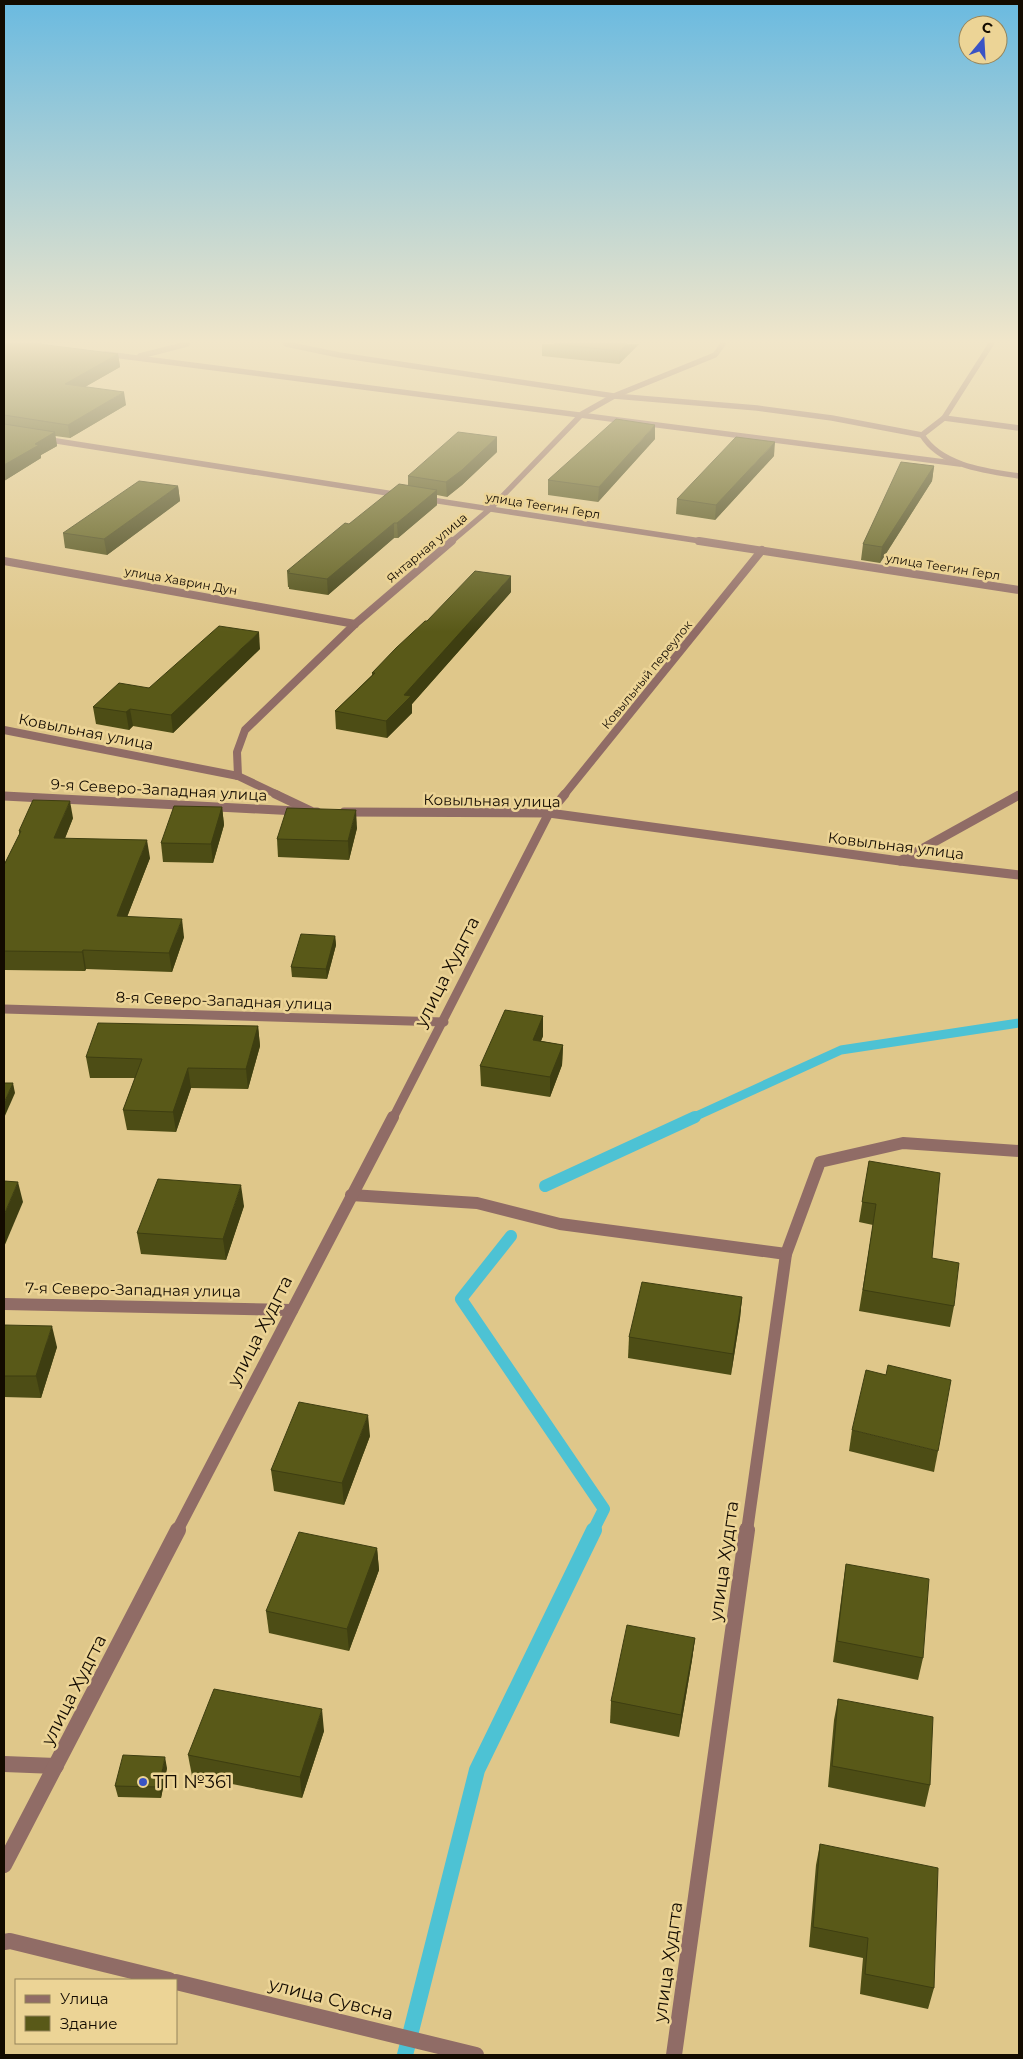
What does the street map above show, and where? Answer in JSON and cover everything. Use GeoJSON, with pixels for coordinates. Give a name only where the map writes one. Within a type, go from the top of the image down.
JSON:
{"type":"FeatureCollection","features":[{"type":"Feature","properties":{"kind":"street"},"geometry":{"type":"LineString","coordinates":[[52,440],[412,497]]}},
{"type":"Feature","properties":{"kind":"street","name":"Янтарная улица"},"geometry":{"type":"LineString","coordinates":[[238,776],[237,752],[245,730],[355,624],[490,509],[557,440]]}},
{"type":"Feature","properties":{"kind":"street"},"geometry":{"type":"LineString","coordinates":[[779,440],[960,464],[1019,476]]}},
{"type":"Feature","properties":{"kind":"street"},"geometry":{"type":"LineString","coordinates":[[924,440],[925,444],[960,464]]}},
{"type":"Feature","properties":{"kind":"street","name":"улица Теегин Герл"},"geometry":{"type":"LineString","coordinates":[[422,499],[1019,590]]}},
{"type":"Feature","properties":{"kind":"street","name":"Ковыльный переулок"},"geometry":{"type":"LineString","coordinates":[[549,813],[762,550]]}},
{"type":"Feature","properties":{"kind":"street","name":"улица Хаврин Дун"},"geometry":{"type":"LineString","coordinates":[[4,561],[355,624]]}},
{"type":"Feature","properties":{"kind":"street","name":"Ковыльная улица"},"geometry":{"type":"LineString","coordinates":[[4,730],[238,776],[313,812],[323,812]]}},
{"type":"Feature","properties":{"kind":"street"},"geometry":{"type":"LineString","coordinates":[[900,861],[1019,795]]}},
{"type":"Feature","properties":{"kind":"street","name":"9-я Северо-Западная улица"},"geometry":{"type":"LineString","coordinates":[[4,796],[313,812]]}},
{"type":"Feature","properties":{"kind":"street","name":"Ковыльная улица"},"geometry":{"type":"LineString","coordinates":[[332,812],[549,813],[900,861],[1019,874]]}},
{"type":"Feature","properties":{"kind":"street","name":"улица Худгта"},"geometry":{"type":"LineString","coordinates":[[4,1865],[350,1195],[444,1022],[549,813]]}},
{"type":"Feature","properties":{"kind":"street","name":"8-я Северо-Западная улица"},"geometry":{"type":"LineString","coordinates":[[4,1008],[444,1022]]}},
{"type":"Feature","properties":{"kind":"street","name":"улица Худгта"},"geometry":{"type":"LineString","coordinates":[[674,2055],[786,1254],[820,1162],[903,1143],[1019,1151]]}},
{"type":"Feature","properties":{"kind":"street"},"geometry":{"type":"LineString","coordinates":[[350,1195],[477,1203],[560,1224],[786,1254]]}},
{"type":"Feature","properties":{"kind":"street","name":"7-я Северо-Западная улица"},"geometry":{"type":"LineString","coordinates":[[4,1304],[292,1310]]}},
{"type":"Feature","properties":{"kind":"street"},"geometry":{"type":"LineString","coordinates":[[4,1764],[56,1766]]}},
{"type":"Feature","properties":{"kind":"street"},"geometry":{"type":"LineString","coordinates":[[4,1942],[10,1941],[165,1979]]}},
{"type":"Feature","properties":{"kind":"street","name":"улица Сувсна"},"geometry":{"type":"LineString","coordinates":[[178,1982],[476,2055]]}},
{"type":"Feature","properties":{"kind":"building"},"geometry":{"type":"Polygon","coordinates":[[[4,440],[42,440],[35,444],[39,445],[4,465],[4,440]]]}},
{"type":"Feature","properties":{"kind":"building"},"geometry":{"type":"Polygon","coordinates":[[[449,440],[494,440],[462,470],[446,482],[408,476],[449,440]]]}},
{"type":"Feature","properties":{"kind":"building"},"geometry":{"type":"Polygon","coordinates":[[[592,440],[641,440],[599,487],[548,480],[592,440]]]}},
{"type":"Feature","properties":{"kind":"building"},"geometry":{"type":"Polygon","coordinates":[[[733,440],[775,442],[716,505],[677,499],[733,440]]]}},
{"type":"Feature","properties":{"kind":"building"},"geometry":{"type":"Polygon","coordinates":[[[901,462],[934,466],[882,547],[863,544],[901,462]]]}},
{"type":"Feature","properties":{"kind":"building"},"geometry":{"type":"Polygon","coordinates":[[[139,481],[178,486],[104,539],[63,533],[139,481]]]}},
{"type":"Feature","properties":{"kind":"building"},"geometry":{"type":"Polygon","coordinates":[[[399,484],[437,490],[327,579],[288,573],[290,571],[287,571],[345,523],[349,524],[399,484]]]}},
{"type":"Feature","properties":{"kind":"building"},"geometry":{"type":"Polygon","coordinates":[[[475,571],[511,576],[404,695],[411,696],[386,721],[335,711],[375,673],[372,673],[396,648],[427,621],[475,571]]]}},
{"type":"Feature","properties":{"kind":"building"},"geometry":{"type":"Polygon","coordinates":[[[219,626],[259,632],[171,715],[130,709],[126,712],[93,707],[119,683],[149,688],[219,626]]]}},
{"type":"Feature","properties":{"kind":"building"},"geometry":{"type":"Polygon","coordinates":[[[33,800],[70,801],[54,838],[147,840],[117,916],[182,919],[169,953],[83,950],[82,952],[4,951],[4,865],[21,831],[19,831],[33,800]]]}},
{"type":"Feature","properties":{"kind":"building"},"geometry":{"type":"Polygon","coordinates":[[[174,806],[222,807],[211,844],[161,843],[174,806]]]}},
{"type":"Feature","properties":{"kind":"building"},"geometry":{"type":"Polygon","coordinates":[[[287,808],[356,810],[348,841],[277,839],[287,808]]]}},
{"type":"Feature","properties":{"kind":"building"},"geometry":{"type":"Polygon","coordinates":[[[301,934],[335,936],[326,969],[291,967],[301,934]]]}},
{"type":"Feature","properties":{"kind":"building"},"geometry":{"type":"Polygon","coordinates":[[[505,1010],[543,1016],[533,1040],[563,1045],[550,1077],[480,1066],[505,1010]]]}},
{"type":"Feature","properties":{"kind":"building"},"geometry":{"type":"Polygon","coordinates":[[[98,1023],[258,1026],[246,1069],[188,1068],[173,1112],[123,1110],[142,1059],[86,1057],[98,1023]]]}},
{"type":"Feature","properties":{"kind":"building"},"geometry":{"type":"Polygon","coordinates":[[[4,1083],[13,1083],[4,1103],[4,1083]]]}},
{"type":"Feature","properties":{"kind":"building"},"geometry":{"type":"Polygon","coordinates":[[[869,1161],[940,1173],[932,1258],[959,1263],[954,1306],[863,1290],[876,1204],[862,1202],[869,1161]]]}},
{"type":"Feature","properties":{"kind":"building"},"geometry":{"type":"Polygon","coordinates":[[[158,1179],[241,1185],[223,1239],[137,1233],[158,1179]]]}},
{"type":"Feature","properties":{"kind":"building"},"geometry":{"type":"Polygon","coordinates":[[[4,1181],[18,1182],[4,1215],[4,1181]]]}},
{"type":"Feature","properties":{"kind":"building"},"geometry":{"type":"Polygon","coordinates":[[[642,1282],[742,1297],[733,1354],[629,1337],[642,1282]]]}},
{"type":"Feature","properties":{"kind":"building"},"geometry":{"type":"Polygon","coordinates":[[[4,1325],[52,1326],[36,1376],[4,1376],[4,1325]]]}},
{"type":"Feature","properties":{"kind":"building"},"geometry":{"type":"Polygon","coordinates":[[[888,1365],[951,1380],[938,1451],[852,1430],[866,1370],[886,1375],[888,1365]]]}},
{"type":"Feature","properties":{"kind":"building"},"geometry":{"type":"Polygon","coordinates":[[[299,1402],[368,1415],[342,1483],[271,1470],[299,1402]]]}},
{"type":"Feature","properties":{"kind":"building"},"geometry":{"type":"Polygon","coordinates":[[[299,1532],[377,1548],[347,1629],[266,1611],[299,1532]]]}},
{"type":"Feature","properties":{"kind":"building"},"geometry":{"type":"Polygon","coordinates":[[[846,1564],[929,1579],[923,1658],[837,1641],[846,1564]]]}},
{"type":"Feature","properties":{"kind":"building"},"geometry":{"type":"Polygon","coordinates":[[[627,1625],[695,1638],[681,1715],[611,1701],[627,1625]]]}},
{"type":"Feature","properties":{"kind":"building"},"geometry":{"type":"Polygon","coordinates":[[[214,1689],[322,1709],[300,1777],[188,1755],[214,1689]]]}},
{"type":"Feature","properties":{"kind":"building"},"geometry":{"type":"Polygon","coordinates":[[[838,1699],[933,1717],[930,1785],[832,1766],[838,1699]]]}},
{"type":"Feature","properties":{"kind":"building"},"geometry":{"type":"Polygon","coordinates":[[[123,1755],[165,1757],[159,1787],[115,1786],[123,1755]]]}},
{"type":"Feature","properties":{"kind":"building"},"geometry":{"type":"Polygon","coordinates":[[[820,1844],[938,1868],[934,1988],[865,1974],[868,1938],[813,1927],[820,1844]]]}},
{"type":"Feature","properties":{"kind":"waterway"},"geometry":{"type":"LineString","coordinates":[[692,1118],[841,1050],[1019,1023]]}},
{"type":"Feature","properties":{"kind":"waterway"},"geometry":{"type":"LineString","coordinates":[[545,1186],[695,1117]]}},
{"type":"Feature","properties":{"kind":"waterway"},"geometry":{"type":"LineString","coordinates":[[511,1236],[461,1299],[604,1509],[593,1531]]}},
{"type":"Feature","properties":{"kind":"waterway"},"geometry":{"type":"LineString","coordinates":[[405,2055],[477,1770],[594,1530]]}},
{"type":"Feature","properties":{"kind":"place","name":"ТП №361"},"geometry":{"type":"Point","coordinates":[143,1782]}}]}
